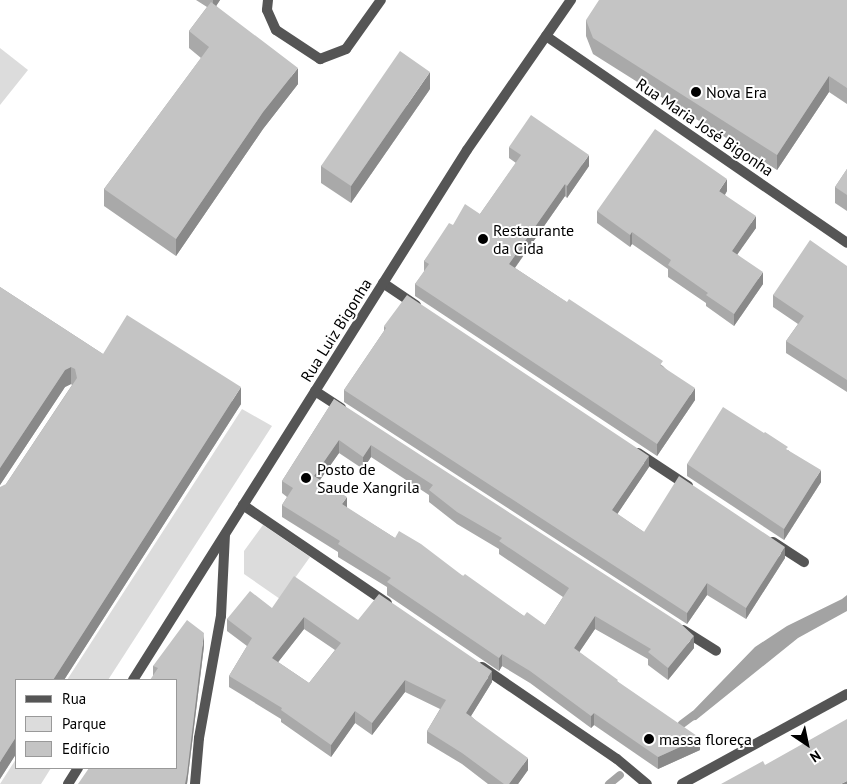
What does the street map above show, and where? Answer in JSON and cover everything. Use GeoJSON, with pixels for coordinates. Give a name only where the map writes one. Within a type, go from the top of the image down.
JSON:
{"type":"FeatureCollection","features":[{"type":"Feature","properties":{"kind":"street"},"geometry":{"type":"LineString","coordinates":[[268,0],[267,10],[276,30],[320,59],[346,49],[381,0]]}},
{"type":"Feature","properties":{"kind":"street","name":"Rua Luiz Bigonha"},"geometry":{"type":"LineString","coordinates":[[134,679],[467,150],[571,0]]}},
{"type":"Feature","properties":{"kind":"street","name":"Rua Maria José Bigonha"},"geometry":{"type":"LineString","coordinates":[[546,36],[847,243]]}},
{"type":"Feature","properties":{"kind":"street"},"geometry":{"type":"LineString","coordinates":[[383,283],[424,310]]}},
{"type":"Feature","properties":{"kind":"street"},"geometry":{"type":"LineString","coordinates":[[315,391],[348,413]]}},
{"type":"Feature","properties":{"kind":"street"},"geometry":{"type":"LineString","coordinates":[[630,447],[696,491]]}},
{"type":"Feature","properties":{"kind":"street"},"geometry":{"type":"LineString","coordinates":[[243,505],[398,610]]}},
{"type":"Feature","properties":{"kind":"street"},"geometry":{"type":"LineString","coordinates":[[195,784],[199,738],[221,616],[225,534]]}},
{"type":"Feature","properties":{"kind":"street"},"geometry":{"type":"LineString","coordinates":[[761,534],[804,562]]}},
{"type":"Feature","properties":{"kind":"street"},"geometry":{"type":"LineString","coordinates":[[674,624],[716,652]]}},
{"type":"Feature","properties":{"kind":"street"},"geometry":{"type":"LineString","coordinates":[[471,660],[617,759],[647,784]]}},
{"type":"Feature","properties":{"kind":"street"},"geometry":{"type":"LineString","coordinates":[[682,784],[847,694]]}},
{"type":"Feature","properties":{"kind":"street"},"geometry":{"type":"LineString","coordinates":[[68,784],[77,769]]}},
{"type":"Feature","properties":{"kind":"green space"},"geometry":{"type":"Polygon","coordinates":[[[0,48],[28,70],[0,105],[0,48]]]}},
{"type":"Feature","properties":{"kind":"green space"},"geometry":{"type":"Polygon","coordinates":[[[242,409],[272,426],[109,679],[68,679],[242,409]]]}},
{"type":"Feature","properties":{"kind":"green space"},"geometry":{"type":"Polygon","coordinates":[[[263,525],[310,557],[280,599],[244,574],[244,551],[263,525]]]}},
{"type":"Feature","properties":{"kind":"green space"},"geometry":{"type":"Polygon","coordinates":[[[15,761],[15,769],[50,769],[41,784],[0,784],[15,761]]]}},
{"type":"Feature","properties":{"kind":"shaded area"},"geometry":{"type":"Polygon","coordinates":[[[847,595],[847,611],[798,638],[696,720],[686,721],[690,714],[755,647],[787,626],[847,595]]]}},
{"type":"Feature","properties":{"kind":"building"},"geometry":{"type":"Polygon","coordinates":[[[599,0],[847,0],[847,88],[829,76],[777,155],[593,38],[586,20],[599,0]]]}},
{"type":"Feature","properties":{"kind":"building"},"geometry":{"type":"Polygon","coordinates":[[[211,2],[298,68],[263,112],[176,239],[104,189],[209,47],[189,31],[211,2]]]}},
{"type":"Feature","properties":{"kind":"building"},"geometry":{"type":"Polygon","coordinates":[[[400,51],[430,72],[351,186],[321,166],[400,51]]]}},
{"type":"Feature","properties":{"kind":"building"},"geometry":{"type":"Polygon","coordinates":[[[531,115],[589,155],[567,186],[565,184],[509,264],[567,302],[569,299],[663,361],[660,365],[695,388],[657,444],[415,284],[429,264],[424,261],[449,223],[453,225],[465,204],[480,214],[521,155],[509,147],[531,115]]]}},
{"type":"Feature","properties":{"kind":"building"},"geometry":{"type":"Polygon","coordinates":[[[655,129],[727,179],[719,191],[756,216],[732,251],[763,272],[734,314],[668,265],[671,260],[632,232],[630,235],[597,211],[655,129]]]}},
{"type":"Feature","properties":{"kind":"building"},"geometry":{"type":"Polygon","coordinates":[[[847,169],[847,195],[835,187],[847,169]]]}},
{"type":"Feature","properties":{"kind":"building"},"geometry":{"type":"Polygon","coordinates":[[[810,240],[847,266],[847,380],[786,341],[804,316],[773,295],[810,240]]]}},
{"type":"Feature","properties":{"kind":"building"},"geometry":{"type":"Polygon","coordinates":[[[0,287],[103,354],[127,315],[241,387],[54,679],[15,679],[15,739],[0,762],[0,487],[6,484],[77,378],[75,369],[71,367],[65,370],[0,468],[0,287]]]}},
{"type":"Feature","properties":{"kind":"building"},"geometry":{"type":"Polygon","coordinates":[[[407,295],[649,456],[612,510],[644,532],[679,476],[785,547],[746,608],[707,583],[687,613],[344,390],[386,328],[384,326],[407,295]]]}},
{"type":"Feature","properties":{"kind":"building"},"geometry":{"type":"Polygon","coordinates":[[[334,399],[680,623],[694,636],[668,668],[648,652],[651,649],[595,616],[574,648],[617,681],[700,738],[658,757],[594,713],[591,716],[530,671],[502,654],[499,658],[387,582],[391,578],[338,544],[340,541],[282,505],[293,488],[282,481],[334,399]],[[339,440],[314,476],[347,497],[342,504],[395,538],[399,531],[421,544],[463,576],[465,574],[524,616],[527,612],[545,625],[569,588],[499,541],[502,538],[457,512],[429,490],[433,485],[371,445],[363,457],[339,440]]]}},
{"type":"Feature","properties":{"kind":"building"},"geometry":{"type":"Polygon","coordinates":[[[723,407],[765,432],[788,447],[786,449],[821,470],[784,529],[687,464],[723,407]]]}},
{"type":"Feature","properties":{"kind":"building"},"geometry":{"type":"Polygon","coordinates":[[[294,576],[358,620],[379,594],[492,671],[466,713],[528,758],[509,784],[504,784],[462,753],[427,731],[446,700],[405,680],[372,723],[355,711],[331,745],[281,710],[282,708],[229,676],[252,638],[227,619],[250,591],[272,608],[294,576]],[[304,617],[272,658],[309,683],[341,643],[304,617]]]}},
{"type":"Feature","properties":{"kind":"building"},"geometry":{"type":"Polygon","coordinates":[[[187,620],[204,633],[185,784],[78,784],[88,769],[178,769],[178,679],[151,679],[158,668],[153,666],[187,620]]]}},
{"type":"Feature","properties":{"kind":"building"},"geometry":{"type":"Polygon","coordinates":[[[847,719],[847,781],[841,784],[721,784],[763,761],[765,765],[847,719]]]}},
{"type":"Feature","properties":{"kind":"waterway"},"geometry":{"type":"LineString","coordinates":[[682,724],[694,715]]}},
{"type":"Feature","properties":{"kind":"waterway"},"geometry":{"type":"LineString","coordinates":[[609,784],[620,775]]}},
{"type":"Feature","properties":{"kind":"place","name":"Nova Era"},"geometry":{"type":"Point","coordinates":[696,92]}},
{"type":"Feature","properties":{"kind":"place","name":"Restaurante da Cida"},"geometry":{"type":"Point","coordinates":[483,239]}},
{"type":"Feature","properties":{"kind":"place","name":"Posto de Saude Xangrila"},"geometry":{"type":"Point","coordinates":[306,478]}},
{"type":"Feature","properties":{"kind":"place","name":"massa floreça"},"geometry":{"type":"Point","coordinates":[649,739]}}]}
